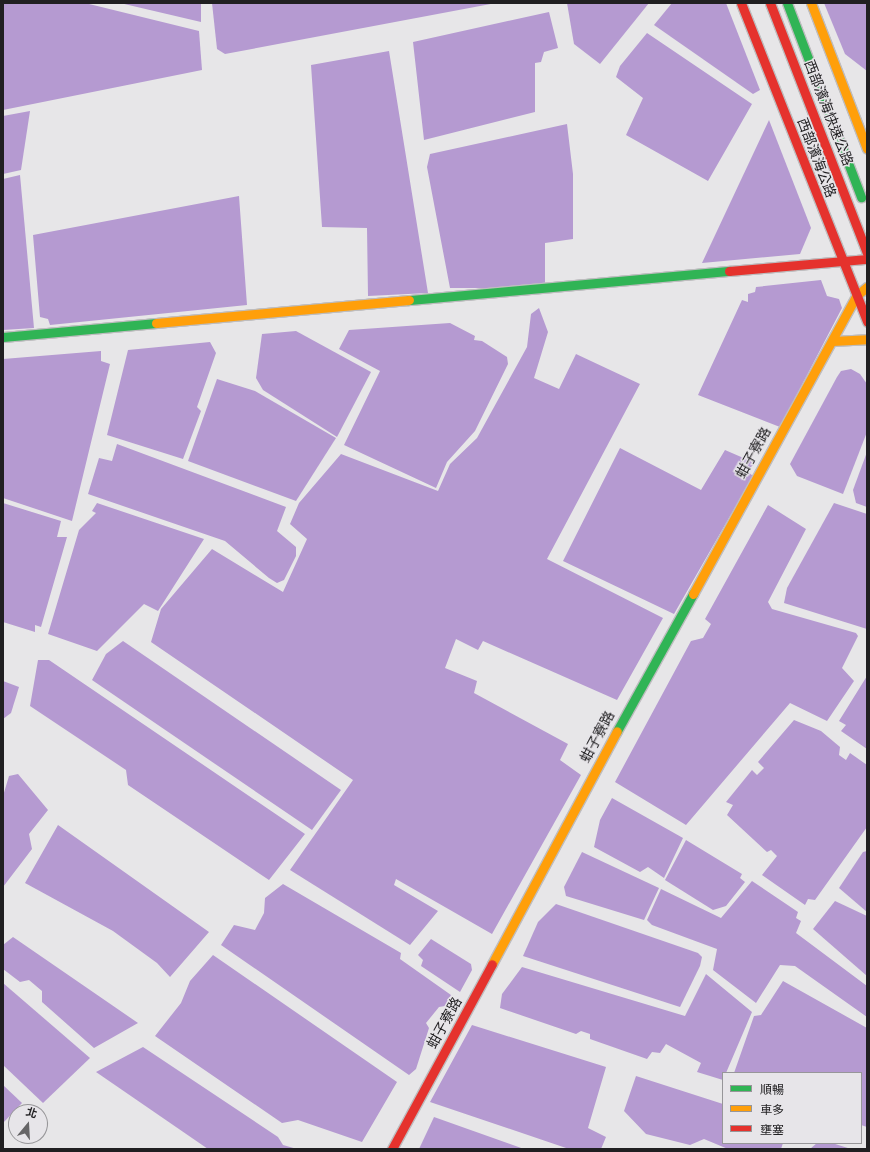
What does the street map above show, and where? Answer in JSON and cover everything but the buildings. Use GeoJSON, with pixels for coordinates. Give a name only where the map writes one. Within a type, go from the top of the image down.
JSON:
{"type":"FeatureCollection","features":[{"type":"Feature","properties":{"kind":"main road","name":"西部濱海公路"},"geometry":{"type":"LineString","coordinates":[[741,3],[841,261],[857,295],[867,322]]}},
{"type":"Feature","properties":{"kind":"main road","name":"西部濱海快速公路"},"geometry":{"type":"LineString","coordinates":[[770,3],[867,253]]}},
{"type":"Feature","properties":{"kind":"main road","name":"西部濱海快速公路"},"geometry":{"type":"LineString","coordinates":[[787,3],[864,205]]}},
{"type":"Feature","properties":{"kind":"main road"},"geometry":{"type":"LineString","coordinates":[[811,3],[867,150]]}},
{"type":"Feature","properties":{"kind":"main road"},"geometry":{"type":"LineString","coordinates":[[3,337],[867,259]]}},
{"type":"Feature","properties":{"kind":"main road"},"geometry":{"type":"LineString","coordinates":[[857,295],[867,287]]}},
{"type":"Feature","properties":{"kind":"main road","name":"蚶子寮路"},"geometry":{"type":"LineString","coordinates":[[392,1149],[857,295]]}},
{"type":"Feature","properties":{"kind":"main road"},"geometry":{"type":"LineString","coordinates":[[832,341],[867,339]]}},
{"type":"Feature","properties":{"kind":"shaded area"},"geometry":{"type":"Polygon","coordinates":[[[3,3],[85,3],[199,31],[202,70],[3,110],[3,3]]]}},
{"type":"Feature","properties":{"kind":"shaded area"},"geometry":{"type":"Polygon","coordinates":[[[120,3],[201,3],[201,22],[120,3]]]}},
{"type":"Feature","properties":{"kind":"shaded area"},"geometry":{"type":"Polygon","coordinates":[[[212,3],[496,3],[225,54],[217,49],[212,3]]]}},
{"type":"Feature","properties":{"kind":"shaded area"},"geometry":{"type":"Polygon","coordinates":[[[567,3],[649,3],[600,64],[574,44],[567,3]]]}},
{"type":"Feature","properties":{"kind":"shaded area"},"geometry":{"type":"Polygon","coordinates":[[[672,3],[726,3],[760,90],[753,94],[654,25],[672,3]]]}},
{"type":"Feature","properties":{"kind":"shaded area"},"geometry":{"type":"Polygon","coordinates":[[[824,3],[867,3],[867,71],[845,54],[824,3]]]}},
{"type":"Feature","properties":{"kind":"shaded area"},"geometry":{"type":"Polygon","coordinates":[[[549,12],[558,48],[544,52],[541,62],[535,63],[535,112],[424,140],[413,42],[549,12]]]}},
{"type":"Feature","properties":{"kind":"shaded area"},"geometry":{"type":"Polygon","coordinates":[[[647,33],[752,104],[708,181],[626,135],[643,98],[616,77],[620,66],[647,33]]]}},
{"type":"Feature","properties":{"kind":"shaded area"},"geometry":{"type":"Polygon","coordinates":[[[389,51],[428,293],[368,296],[367,228],[322,227],[311,65],[389,51]]]}},
{"type":"Feature","properties":{"kind":"shaded area"},"geometry":{"type":"Polygon","coordinates":[[[30,111],[21,170],[3,174],[3,116],[30,111]]]}},
{"type":"Feature","properties":{"kind":"shaded area"},"geometry":{"type":"Polygon","coordinates":[[[769,120],[811,228],[800,254],[702,263],[769,120]]]}},
{"type":"Feature","properties":{"kind":"shaded area"},"geometry":{"type":"Polygon","coordinates":[[[567,124],[573,174],[573,239],[545,243],[545,288],[450,288],[427,167],[430,154],[567,124]]]}},
{"type":"Feature","properties":{"kind":"shaded area"},"geometry":{"type":"Polygon","coordinates":[[[20,175],[34,328],[3,330],[3,179],[20,175]]]}},
{"type":"Feature","properties":{"kind":"shaded area"},"geometry":{"type":"Polygon","coordinates":[[[239,196],[247,305],[50,325],[48,319],[40,317],[33,235],[239,196]]]}},
{"type":"Feature","properties":{"kind":"shaded area"},"geometry":{"type":"Polygon","coordinates":[[[821,280],[827,296],[839,299],[842,308],[780,427],[698,395],[742,300],[748,302],[748,294],[755,292],[756,287],[821,280]]]}},
{"type":"Feature","properties":{"kind":"shaded area"},"geometry":{"type":"Polygon","coordinates":[[[539,308],[548,332],[534,378],[559,389],[576,354],[640,384],[547,559],[663,618],[617,700],[483,641],[478,650],[456,639],[445,668],[477,681],[474,693],[568,744],[560,760],[581,775],[492,934],[396,879],[394,885],[438,911],[410,945],[290,870],[353,780],[151,642],[161,609],[212,549],[283,592],[307,539],[290,524],[299,503],[341,454],[438,491],[450,464],[477,438],[527,347],[531,314],[539,308]]]}},
{"type":"Feature","properties":{"kind":"shaded area"},"geometry":{"type":"Polygon","coordinates":[[[450,323],[475,336],[474,340],[482,341],[507,357],[508,364],[475,431],[447,462],[436,488],[344,445],[380,371],[339,349],[349,330],[450,323]]]}},
{"type":"Feature","properties":{"kind":"shaded area"},"geometry":{"type":"Polygon","coordinates":[[[296,331],[371,372],[337,437],[263,390],[256,378],[262,334],[296,331]]]}},
{"type":"Feature","properties":{"kind":"shaded area"},"geometry":{"type":"Polygon","coordinates":[[[210,342],[216,353],[197,407],[201,411],[183,459],[107,435],[128,350],[210,342]]]}},
{"type":"Feature","properties":{"kind":"shaded area"},"geometry":{"type":"Polygon","coordinates":[[[101,351],[101,361],[110,364],[72,521],[3,498],[3,359],[101,351]]]}},
{"type":"Feature","properties":{"kind":"shaded area"},"geometry":{"type":"Polygon","coordinates":[[[851,369],[860,374],[867,384],[867,432],[843,494],[797,476],[790,464],[837,377],[841,371],[851,369]]]}},
{"type":"Feature","properties":{"kind":"shaded area"},"geometry":{"type":"Polygon","coordinates":[[[217,379],[255,391],[336,438],[296,501],[188,461],[217,379]]]}},
{"type":"Feature","properties":{"kind":"shaded area"},"geometry":{"type":"Polygon","coordinates":[[[117,444],[286,507],[277,531],[296,547],[296,556],[284,580],[277,583],[269,578],[225,541],[88,494],[99,458],[112,461],[117,444]]]}},
{"type":"Feature","properties":{"kind":"shaded area"},"geometry":{"type":"Polygon","coordinates":[[[620,448],[701,490],[725,450],[755,463],[747,471],[753,476],[674,614],[563,561],[620,448]]]}},
{"type":"Feature","properties":{"kind":"shaded area"},"geometry":{"type":"Polygon","coordinates":[[[867,452],[867,507],[856,503],[853,490],[867,452]]]}},
{"type":"Feature","properties":{"kind":"shaded area"},"geometry":{"type":"Polygon","coordinates":[[[3,503],[61,521],[57,537],[67,537],[41,627],[35,625],[35,632],[3,622],[3,503]]]}},
{"type":"Feature","properties":{"kind":"shaded area"},"geometry":{"type":"Polygon","coordinates":[[[97,503],[204,539],[158,611],[144,604],[97,651],[48,634],[79,530],[96,513],[92,511],[97,503]]]}},
{"type":"Feature","properties":{"kind":"shaded area"},"geometry":{"type":"Polygon","coordinates":[[[834,503],[867,514],[867,629],[784,603],[787,588],[834,503]]]}},
{"type":"Feature","properties":{"kind":"shaded area"},"geometry":{"type":"Polygon","coordinates":[[[768,505],[806,529],[768,602],[772,609],[856,633],[858,636],[842,668],[854,681],[827,721],[790,703],[686,825],[615,782],[691,641],[703,638],[711,624],[705,619],[768,505]]]}},
{"type":"Feature","properties":{"kind":"shaded area"},"geometry":{"type":"Polygon","coordinates":[[[123,641],[341,790],[312,830],[92,680],[106,654],[123,641]]]}},
{"type":"Feature","properties":{"kind":"shaded area"},"geometry":{"type":"Polygon","coordinates":[[[38,660],[49,660],[305,834],[269,880],[128,785],[126,770],[30,706],[38,660]]]}},
{"type":"Feature","properties":{"kind":"shaded area"},"geometry":{"type":"Polygon","coordinates":[[[867,676],[867,749],[841,731],[846,725],[839,721],[867,676]]]}},
{"type":"Feature","properties":{"kind":"shaded area"},"geometry":{"type":"Polygon","coordinates":[[[3,681],[19,687],[11,713],[3,719],[3,681]]]}},
{"type":"Feature","properties":{"kind":"shaded area"},"geometry":{"type":"Polygon","coordinates":[[[794,720],[821,731],[840,747],[839,755],[846,760],[850,753],[867,765],[867,827],[815,900],[808,899],[805,905],[762,875],[777,856],[771,850],[767,852],[727,815],[733,805],[726,802],[752,770],[757,775],[764,768],[758,762],[794,720]]]}},
{"type":"Feature","properties":{"kind":"shaded area"},"geometry":{"type":"Polygon","coordinates":[[[18,774],[48,810],[29,834],[32,849],[3,887],[3,796],[9,776],[18,774]]]}},
{"type":"Feature","properties":{"kind":"shaded area"},"geometry":{"type":"Polygon","coordinates":[[[612,798],[683,838],[664,878],[648,867],[640,872],[594,847],[600,820],[612,798]]]}},
{"type":"Feature","properties":{"kind":"shaded area"},"geometry":{"type":"Polygon","coordinates":[[[58,825],[209,932],[170,977],[157,963],[113,931],[25,883],[58,825]]]}},
{"type":"Feature","properties":{"kind":"shaded area"},"geometry":{"type":"Polygon","coordinates":[[[686,840],[742,874],[740,878],[745,882],[726,906],[713,910],[665,880],[686,840]]]}},
{"type":"Feature","properties":{"kind":"shaded area"},"geometry":{"type":"Polygon","coordinates":[[[867,851],[867,912],[839,888],[863,852],[867,851]]]}},
{"type":"Feature","properties":{"kind":"shaded area"},"geometry":{"type":"Polygon","coordinates":[[[582,852],[659,888],[644,920],[566,896],[564,887],[582,852]]]}},
{"type":"Feature","properties":{"kind":"shaded area"},"geometry":{"type":"Polygon","coordinates":[[[752,881],[798,912],[796,918],[801,921],[796,933],[867,986],[867,1017],[795,966],[780,965],[756,1003],[713,970],[717,949],[652,925],[647,920],[661,889],[721,918],[752,881]]]}},
{"type":"Feature","properties":{"kind":"shaded area"},"geometry":{"type":"Polygon","coordinates":[[[283,884],[401,953],[400,959],[451,995],[445,1006],[439,1007],[426,1023],[429,1028],[416,1069],[409,1075],[221,945],[234,925],[255,930],[264,913],[265,898],[283,884]]]}},
{"type":"Feature","properties":{"kind":"shaded area"},"geometry":{"type":"Polygon","coordinates":[[[835,901],[867,916],[867,976],[813,929],[835,901]]]}},
{"type":"Feature","properties":{"kind":"shaded area"},"geometry":{"type":"Polygon","coordinates":[[[556,904],[698,953],[702,957],[700,966],[680,1007],[523,956],[538,922],[556,904]]]}},
{"type":"Feature","properties":{"kind":"shaded area"},"geometry":{"type":"Polygon","coordinates":[[[13,937],[138,1023],[94,1048],[42,1002],[42,991],[29,980],[20,982],[3,969],[3,945],[13,937]]]}},
{"type":"Feature","properties":{"kind":"shaded area"},"geometry":{"type":"Polygon","coordinates":[[[431,939],[471,964],[472,970],[460,992],[421,966],[423,960],[418,955],[431,939]]]}},
{"type":"Feature","properties":{"kind":"shaded area"},"geometry":{"type":"Polygon","coordinates":[[[213,955],[397,1082],[362,1142],[298,1120],[282,1123],[155,1036],[181,1003],[190,981],[213,955]]]}},
{"type":"Feature","properties":{"kind":"shaded area"},"geometry":{"type":"Polygon","coordinates":[[[522,967],[685,1016],[706,974],[752,1012],[726,1072],[722,1072],[722,1080],[697,1072],[701,1063],[666,1044],[660,1053],[652,1052],[647,1059],[590,1039],[590,1034],[581,1031],[576,1034],[500,1008],[502,994],[522,967]]]}},
{"type":"Feature","properties":{"kind":"shaded area"},"geometry":{"type":"Polygon","coordinates":[[[783,981],[867,1028],[867,1127],[862,1125],[862,1072],[734,1072],[754,1016],[761,1015],[783,981]]]}},
{"type":"Feature","properties":{"kind":"shaded area"},"geometry":{"type":"Polygon","coordinates":[[[3,983],[90,1058],[43,1103],[3,1065],[3,983]]]}},
{"type":"Feature","properties":{"kind":"shaded area"},"geometry":{"type":"Polygon","coordinates":[[[472,1025],[606,1067],[588,1128],[606,1137],[601,1149],[569,1149],[430,1102],[472,1025]]]}},
{"type":"Feature","properties":{"kind":"shaded area"},"geometry":{"type":"Polygon","coordinates":[[[143,1047],[278,1137],[283,1145],[297,1149],[208,1149],[96,1072],[143,1047]]]}},
{"type":"Feature","properties":{"kind":"shaded area"},"geometry":{"type":"Polygon","coordinates":[[[636,1076],[722,1104],[722,1144],[783,1144],[781,1149],[728,1149],[704,1139],[690,1145],[646,1134],[624,1111],[636,1076]]]}},
{"type":"Feature","properties":{"kind":"shaded area"},"geometry":{"type":"Polygon","coordinates":[[[3,1085],[22,1103],[8,1104],[8,1118],[3,1123],[3,1085]]]}},
{"type":"Feature","properties":{"kind":"shaded area"},"geometry":{"type":"Polygon","coordinates":[[[434,1117],[524,1149],[419,1149],[434,1117]]]}},
{"type":"Feature","properties":{"kind":"shaded area"},"geometry":{"type":"Polygon","coordinates":[[[816,1144],[835,1144],[851,1149],[810,1149],[816,1144]]]}},
{"type":"Feature","properties":{"kind":"traffic: fast"},"geometry":{"type":"LineString","coordinates":[[787,3],[861,197]]}},
{"type":"Feature","properties":{"kind":"traffic: fast"},"geometry":{"type":"LineString","coordinates":[[409,300],[729,271]]}},
{"type":"Feature","properties":{"kind":"traffic: fast"},"geometry":{"type":"LineString","coordinates":[[3,337],[156,323]]}},
{"type":"Feature","properties":{"kind":"traffic: fast"},"geometry":{"type":"LineString","coordinates":[[617,731],[693,594]]}},
{"type":"Feature","properties":{"kind":"traffic: slow"},"geometry":{"type":"LineString","coordinates":[[811,3],[867,149]]}},
{"type":"Feature","properties":{"kind":"traffic: slow"},"geometry":{"type":"LineString","coordinates":[[693,594],[857,295],[867,287]]}},
{"type":"Feature","properties":{"kind":"traffic: slow"},"geometry":{"type":"LineString","coordinates":[[156,323],[409,300]]}},
{"type":"Feature","properties":{"kind":"traffic: slow"},"geometry":{"type":"LineString","coordinates":[[832,341],[867,339]]}},
{"type":"Feature","properties":{"kind":"traffic: slow"},"geometry":{"type":"LineString","coordinates":[[492,964],[617,731]]}},
{"type":"Feature","properties":{"kind":"traffic: jam"},"geometry":{"type":"LineString","coordinates":[[741,3],[867,322]]}},
{"type":"Feature","properties":{"kind":"traffic: jam"},"geometry":{"type":"LineString","coordinates":[[770,3],[867,253]]}},
{"type":"Feature","properties":{"kind":"traffic: jam"},"geometry":{"type":"LineString","coordinates":[[729,271],[867,259]]}},
{"type":"Feature","properties":{"kind":"traffic: jam"},"geometry":{"type":"LineString","coordinates":[[392,1149],[492,964]]}}]}
